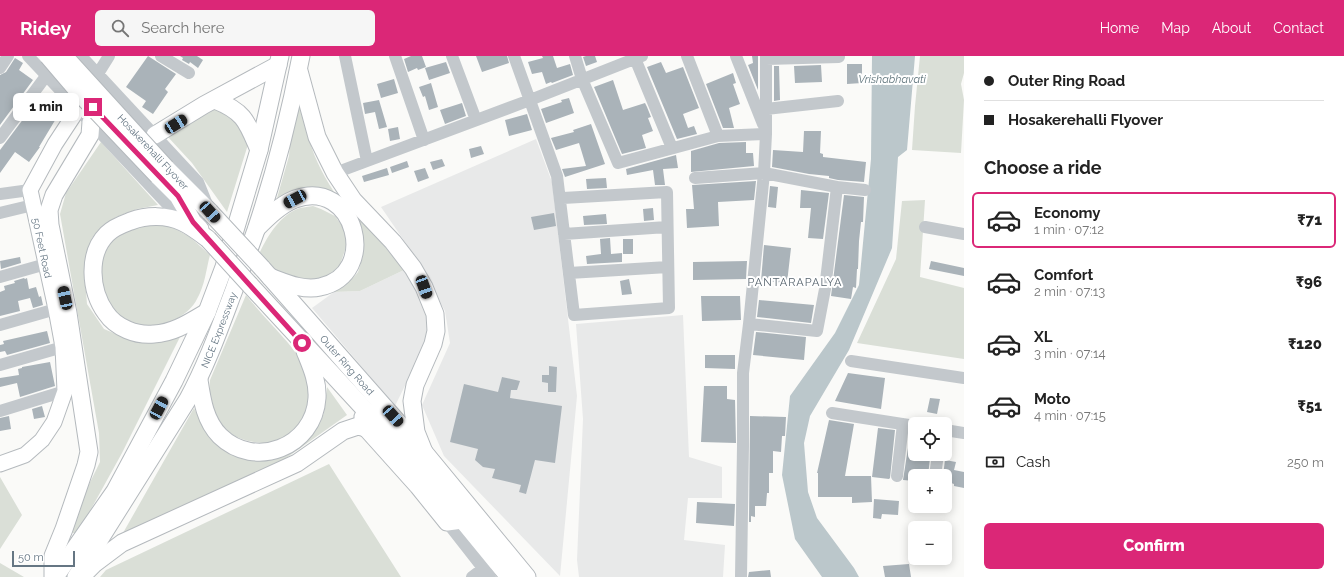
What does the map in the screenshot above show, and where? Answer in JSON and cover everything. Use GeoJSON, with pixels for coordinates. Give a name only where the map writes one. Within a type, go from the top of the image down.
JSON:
{"type":"FeatureCollection","features":[{"type":"Feature","properties":{"kind":"highway","name":"Hosakerehalli Flyover"},"geometry":{"type":"LineString","coordinates":[[48,56],[88,102],[162,172],[210,212]]}},
{"type":"Feature","properties":{"kind":"highway","name":"Hosakerehalli Flyover"},"geometry":{"type":"LineString","coordinates":[[64,56],[162,172],[193,222]]}},
{"type":"Feature","properties":{"kind":"highway"},"geometry":{"type":"LineString","coordinates":[[155,135],[279,60]]}},
{"type":"Feature","properties":{"kind":"highway","name":"NICE Expressway"},"geometry":{"type":"LineString","coordinates":[[54,577],[115,491],[174,381],[206,312],[224,267],[259,150],[279,60]]}},
{"type":"Feature","properties":{"kind":"highway"},"geometry":{"type":"LineString","coordinates":[[265,272],[296,286],[310,288],[321,287],[338,279],[344,274],[354,258],[355,236],[349,218],[347,204],[335,173],[317,137],[299,63]]}},
{"type":"Feature","properties":{"kind":"highway","name":"NICE Expressway"},"geometry":{"type":"LineString","coordinates":[[76,577],[199,380],[219,331],[256,229],[275,165],[299,63]]}},
{"type":"Feature","properties":{"kind":"highway"},"geometry":{"type":"LineString","coordinates":[[215,100],[231,106],[240,114],[247,123],[259,150]]}},
{"type":"Feature","properties":{"kind":"highway"},"geometry":{"type":"LineString","coordinates":[[54,577],[53,556],[86,465],[89,452],[68,313],[50,225],[49,210],[54,196],[90,135],[91,122]]}},
{"type":"Feature","properties":{"kind":"highway"},"geometry":{"type":"LineString","coordinates":[[256,229],[276,210],[295,199],[306,197],[327,199],[347,204],[393,242],[413,268],[424,287],[434,314],[436,331],[433,344],[415,385],[412,401],[416,432],[424,452]]}},
{"type":"Feature","properties":{"kind":"highway","name":"Outer Ring Road"},"geometry":{"type":"LineString","coordinates":[[210,212],[424,452],[527,577]]}},
{"type":"Feature","properties":{"kind":"highway"},"geometry":{"type":"LineString","coordinates":[[206,312],[183,326],[154,335],[122,328],[106,314],[98,298],[94,285],[93,270],[95,256],[107,234],[120,225],[140,217],[162,217],[182,222],[208,238]]}},
{"type":"Feature","properties":{"kind":"highway","name":"Outer Ring Road"},"geometry":{"type":"LineString","coordinates":[[193,222],[302,343],[360,403],[428,478],[455,521],[489,568],[509,577]]}},
{"type":"Feature","properties":{"kind":"highway"},"geometry":{"type":"LineString","coordinates":[[199,380],[204,407],[208,418],[225,440],[230,444],[254,451],[281,449],[295,441],[306,431],[316,408],[317,385],[302,343]]}},
{"type":"Feature","properties":{"kind":"highway"},"geometry":{"type":"LineString","coordinates":[[360,403],[366,428],[418,486],[455,521]]}},
{"type":"Feature","properties":{"kind":"highway"},"geometry":{"type":"LineString","coordinates":[[81,577],[94,564],[122,543],[297,463],[343,431],[358,426],[366,428]]}},
{"type":"Feature","properties":{"kind":"main road"},"geometry":{"type":"LineString","coordinates":[[30,190],[55,144],[78,109]]}},
{"type":"Feature","properties":{"kind":"main road","name":"50 Feet Road"},"geometry":{"type":"LineString","coordinates":[[0,464],[25,455],[42,440],[54,422],[65,391],[62,347],[56,309],[30,190]]}},
{"type":"Feature","properties":{"kind":"street"},"geometry":{"type":"LineString","coordinates":[[0,68],[8,56]]}},
{"type":"Feature","properties":{"kind":"street"},"geometry":{"type":"LineString","coordinates":[[28,56],[169,206],[193,222]]}},
{"type":"Feature","properties":{"kind":"street"},"geometry":{"type":"LineString","coordinates":[[82,56],[198,182],[210,212]]}},
{"type":"Feature","properties":{"kind":"street"},"geometry":{"type":"LineString","coordinates":[[78,109],[97,74],[109,56]]}},
{"type":"Feature","properties":{"kind":"street"},"geometry":{"type":"LineString","coordinates":[[161,56],[189,73]]}},
{"type":"Feature","properties":{"kind":"street"},"geometry":{"type":"LineString","coordinates":[[345,56],[367,162]]}},
{"type":"Feature","properties":{"kind":"street"},"geometry":{"type":"LineString","coordinates":[[395,56],[424,140]]}},
{"type":"Feature","properties":{"kind":"street"},"geometry":{"type":"LineString","coordinates":[[452,56],[476,120]]}},
{"type":"Feature","properties":{"kind":"street"},"geometry":{"type":"LineString","coordinates":[[514,56],[557,176],[574,316],[669,308],[667,192],[563,198]]}},
{"type":"Feature","properties":{"kind":"street"},"geometry":{"type":"LineString","coordinates":[[575,56],[582,79],[618,163],[718,136],[766,132]]}},
{"type":"Feature","properties":{"kind":"street"},"geometry":{"type":"LineString","coordinates":[[687,56],[718,136]]}},
{"type":"Feature","properties":{"kind":"street"},"geometry":{"type":"LineString","coordinates":[[736,56],[766,132]]}},
{"type":"Feature","properties":{"kind":"street"},"geometry":{"type":"LineString","coordinates":[[335,173],[530,100],[637,57],[672,148]]}},
{"type":"Feature","properties":{"kind":"street"},"geometry":{"type":"LineString","coordinates":[[741,577],[743,373],[764,173],[766,132],[766,58],[839,57]]}},
{"type":"Feature","properties":{"kind":"street"},"geometry":{"type":"LineString","coordinates":[[0,138],[46,76]]}},
{"type":"Feature","properties":{"kind":"street"},"geometry":{"type":"LineString","coordinates":[[766,109],[838,101]]}},
{"type":"Feature","properties":{"kind":"street"},"geometry":{"type":"LineString","coordinates":[[695,178],[764,173],[837,187],[865,190]]}},
{"type":"Feature","properties":{"kind":"street"},"geometry":{"type":"LineString","coordinates":[[749,324],[817,331],[824,290],[837,187]]}},
{"type":"Feature","properties":{"kind":"street"},"geometry":{"type":"LineString","coordinates":[[0,194],[30,190]]}},
{"type":"Feature","properties":{"kind":"street"},"geometry":{"type":"LineString","coordinates":[[0,213],[33,205]]}},
{"type":"Feature","properties":{"kind":"street"},"geometry":{"type":"LineString","coordinates":[[564,234],[667,228]]}},
{"type":"Feature","properties":{"kind":"street"},"geometry":{"type":"LineString","coordinates":[[925,228],[964,234]]}},
{"type":"Feature","properties":{"kind":"street"},"geometry":{"type":"LineString","coordinates":[[0,277],[46,264]]}},
{"type":"Feature","properties":{"kind":"street"},"geometry":{"type":"LineString","coordinates":[[569,273],[668,267]]}},
{"type":"Feature","properties":{"kind":"street"},"geometry":{"type":"LineString","coordinates":[[0,325],[56,309]]}},
{"type":"Feature","properties":{"kind":"street"},"geometry":{"type":"LineString","coordinates":[[0,365],[62,347]]}},
{"type":"Feature","properties":{"kind":"street"},"geometry":{"type":"LineString","coordinates":[[851,361],[964,378]]}},
{"type":"Feature","properties":{"kind":"street"},"geometry":{"type":"LineString","coordinates":[[0,411],[65,391]]}},
{"type":"Feature","properties":{"kind":"street"},"geometry":{"type":"LineString","coordinates":[[832,413],[908,425]]}},
{"type":"Feature","properties":{"kind":"street"},"geometry":{"type":"LineString","coordinates":[[897,476],[908,429]]}},
{"type":"Feature","properties":{"kind":"street"},"geometry":{"type":"LineString","coordinates":[[952,431],[964,434]]}},
{"type":"Feature","properties":{"kind":"street"},"geometry":{"type":"LineString","coordinates":[[472,577],[489,568]]}},
{"type":"Feature","properties":{"kind":"shaded area"},"geometry":{"type":"Polygon","coordinates":[[[920,56],[964,56],[964,73],[961,84],[964,100],[961,153],[912,150],[920,56]]]}},
{"type":"Feature","properties":{"kind":"shaded area"},"geometry":{"type":"Polygon","coordinates":[[[301,102],[314,155],[338,198],[316,190],[304,189],[277,198],[289,156],[293,110],[301,102]]]}},
{"type":"Feature","properties":{"kind":"shaded area"},"geometry":{"type":"Polygon","coordinates":[[[213,107],[232,113],[250,138],[227,212],[192,163],[168,137],[213,107]]]}},
{"type":"Feature","properties":{"kind":"shaded area"},"geometry":{"type":"Polygon","coordinates":[[[536,139],[552,182],[577,396],[560,576],[444,456],[422,405],[450,343],[445,311],[409,248],[381,207],[536,139]]]}},
{"type":"Feature","properties":{"kind":"shaded area"},"geometry":{"type":"Polygon","coordinates":[[[101,142],[158,205],[137,209],[116,217],[92,238],[84,266],[87,304],[104,329],[135,342],[156,342],[180,337],[122,453],[80,529],[77,533],[73,533],[69,530],[69,525],[100,462],[99,433],[60,214],[66,193],[101,142]]]}},
{"type":"Feature","properties":{"kind":"shaded area"},"geometry":{"type":"Polygon","coordinates":[[[925,200],[920,277],[964,288],[964,359],[857,343],[896,259],[902,201],[925,200]]]}},
{"type":"Feature","properties":{"kind":"shaded area"},"geometry":{"type":"Polygon","coordinates":[[[313,206],[335,216],[343,227],[346,236],[346,247],[340,265],[327,277],[303,282],[266,266],[260,252],[271,232],[281,220],[293,211],[300,208],[313,206]]]}},
{"type":"Feature","properties":{"kind":"shaded area"},"geometry":{"type":"Polygon","coordinates":[[[355,214],[359,215],[404,270],[360,291],[334,292],[356,275],[361,263],[364,244],[362,232],[355,214]]]}},
{"type":"Feature","properties":{"kind":"shaded area"},"geometry":{"type":"Polygon","coordinates":[[[149,220],[168,225],[190,237],[210,255],[202,288],[191,307],[178,318],[163,325],[148,326],[134,323],[121,317],[111,307],[104,294],[101,279],[102,263],[106,250],[112,240],[120,234],[149,220]]]}},
{"type":"Feature","properties":{"kind":"shaded area"},"geometry":{"type":"Polygon","coordinates":[[[404,270],[414,285],[424,308],[429,325],[424,347],[395,406],[312,308],[334,292],[360,291],[404,270]]]}},
{"type":"Feature","properties":{"kind":"shaded area"},"geometry":{"type":"Polygon","coordinates":[[[246,295],[293,349],[299,358],[308,381],[309,393],[304,416],[298,426],[289,434],[272,443],[254,442],[233,435],[218,421],[211,402],[210,380],[246,295]]]}},
{"type":"Feature","properties":{"kind":"shaded area"},"geometry":{"type":"Polygon","coordinates":[[[683,315],[689,457],[722,467],[722,498],[688,498],[684,540],[725,545],[723,577],[579,577],[577,560],[583,419],[576,324],[683,315]]]}},
{"type":"Feature","properties":{"kind":"shaded area"},"geometry":{"type":"Polygon","coordinates":[[[327,387],[347,415],[272,468],[119,540],[194,408],[201,422],[255,459],[273,459],[283,455],[312,435],[320,423],[324,413],[327,387]]]}},
{"type":"Feature","properties":{"kind":"shaded area"},"geometry":{"type":"Polygon","coordinates":[[[329,464],[401,577],[100,577],[106,570],[329,464]]]}},
{"type":"Feature","properties":{"kind":"shaded area"},"geometry":{"type":"Polygon","coordinates":[[[0,477],[22,515],[0,549],[0,477]]]}},
{"type":"Feature","properties":{"kind":"shaded area"},"geometry":{"type":"Polygon","coordinates":[[[0,563],[24,577],[0,577],[0,563]]]}},
{"type":"Feature","properties":{"kind":"water","name":"Vrishabhavati"},"geometry":{"type":"Polygon","coordinates":[[[872,56],[915,56],[907,150],[898,157],[892,248],[849,350],[810,416],[804,443],[808,492],[817,518],[859,577],[822,577],[795,539],[782,475],[790,396],[835,333],[859,285],[871,159],[872,56]]]}},
{"type":"Feature","properties":{"kind":"building"},"geometry":{"type":"Polygon","coordinates":[[[148,56],[176,74],[165,89],[168,92],[153,114],[142,107],[146,101],[126,87],[148,56]]]}},
{"type":"Feature","properties":{"kind":"building"},"geometry":{"type":"Polygon","coordinates":[[[180,56],[197,56],[203,60],[198,68],[190,62],[189,64],[182,60],[183,58],[180,56]]]}},
{"type":"Feature","properties":{"kind":"building"},"geometry":{"type":"Polygon","coordinates":[[[411,56],[422,56],[426,67],[418,70],[417,68],[408,72],[404,59],[411,56]]]}},
{"type":"Feature","properties":{"kind":"building"},"geometry":{"type":"Polygon","coordinates":[[[476,56],[507,56],[509,63],[482,72],[476,56]]]}},
{"type":"Feature","properties":{"kind":"building"},"geometry":{"type":"Polygon","coordinates":[[[542,56],[553,56],[557,68],[570,64],[573,75],[546,84],[542,72],[532,74],[528,62],[543,58],[542,56]]]}},
{"type":"Feature","properties":{"kind":"building"},"geometry":{"type":"Polygon","coordinates":[[[595,56],[597,62],[586,66],[583,57],[595,56]]]}},
{"type":"Feature","properties":{"kind":"building"},"geometry":{"type":"Polygon","coordinates":[[[752,56],[758,56],[758,90],[748,65],[753,63],[752,56]]]}},
{"type":"Feature","properties":{"kind":"building"},"geometry":{"type":"Polygon","coordinates":[[[15,58],[23,63],[19,70],[33,80],[0,125],[0,75],[6,72],[15,58]]]}},
{"type":"Feature","properties":{"kind":"building"},"geometry":{"type":"Polygon","coordinates":[[[446,62],[450,73],[429,80],[425,68],[446,62]]]}},
{"type":"Feature","properties":{"kind":"building"},"geometry":{"type":"Polygon","coordinates":[[[661,62],[666,73],[683,67],[699,108],[683,114],[688,128],[694,126],[697,134],[677,139],[647,67],[661,62]]]}},
{"type":"Feature","properties":{"kind":"building"},"geometry":{"type":"Polygon","coordinates":[[[847,64],[862,64],[862,83],[847,84],[847,64]]]}},
{"type":"Feature","properties":{"kind":"building"},"geometry":{"type":"Polygon","coordinates":[[[821,65],[822,82],[795,83],[794,66],[821,65]]]}},
{"type":"Feature","properties":{"kind":"building"},"geometry":{"type":"Polygon","coordinates":[[[774,66],[779,66],[780,100],[774,101],[774,66]]]}},
{"type":"Feature","properties":{"kind":"building"},"geometry":{"type":"Polygon","coordinates":[[[733,73],[736,83],[733,84],[740,104],[729,108],[734,128],[723,128],[706,84],[733,73]]]}},
{"type":"Feature","properties":{"kind":"building"},"geometry":{"type":"Polygon","coordinates":[[[394,79],[398,93],[381,98],[377,84],[394,79]]]}},
{"type":"Feature","properties":{"kind":"building"},"geometry":{"type":"Polygon","coordinates":[[[613,80],[623,110],[645,103],[647,107],[651,117],[648,118],[653,131],[642,135],[646,148],[622,154],[594,87],[613,80]]]}},
{"type":"Feature","properties":{"kind":"building"},"geometry":{"type":"Polygon","coordinates":[[[431,83],[438,107],[429,110],[425,96],[423,97],[419,87],[431,83]]]}},
{"type":"Feature","properties":{"kind":"building"},"geometry":{"type":"Polygon","coordinates":[[[42,94],[63,107],[40,147],[29,162],[15,152],[0,173],[0,150],[42,94]]]}},
{"type":"Feature","properties":{"kind":"building"},"geometry":{"type":"Polygon","coordinates":[[[569,98],[574,113],[546,123],[541,109],[569,98]]]}},
{"type":"Feature","properties":{"kind":"building"},"geometry":{"type":"Polygon","coordinates":[[[379,100],[387,127],[379,129],[375,112],[365,114],[363,103],[379,100]]]}},
{"type":"Feature","properties":{"kind":"building"},"geometry":{"type":"Polygon","coordinates":[[[462,103],[466,116],[445,124],[440,110],[462,103]]]}},
{"type":"Feature","properties":{"kind":"building"},"geometry":{"type":"Polygon","coordinates":[[[527,114],[532,130],[509,136],[505,120],[527,114]]]}},
{"type":"Feature","properties":{"kind":"building"},"geometry":{"type":"Polygon","coordinates":[[[591,124],[605,164],[565,177],[562,169],[586,166],[579,143],[556,150],[551,138],[574,132],[573,130],[591,124]]]}},
{"type":"Feature","properties":{"kind":"building"},"geometry":{"type":"Polygon","coordinates":[[[398,127],[400,139],[390,141],[388,129],[398,127]]]}},
{"type":"Feature","properties":{"kind":"building"},"geometry":{"type":"Polygon","coordinates":[[[804,131],[821,131],[820,153],[823,154],[823,157],[866,162],[864,182],[838,180],[829,178],[829,176],[772,167],[773,150],[803,152],[804,131]]]}},
{"type":"Feature","properties":{"kind":"building"},"geometry":{"type":"Polygon","coordinates":[[[746,142],[746,153],[753,153],[754,166],[691,172],[691,151],[719,143],[746,142]]]}},
{"type":"Feature","properties":{"kind":"building"},"geometry":{"type":"Polygon","coordinates":[[[481,146],[484,154],[471,158],[469,149],[481,146]]]}},
{"type":"Feature","properties":{"kind":"building"},"geometry":{"type":"Polygon","coordinates":[[[676,155],[678,168],[663,169],[665,185],[655,185],[653,170],[627,175],[626,169],[676,155]]]}},
{"type":"Feature","properties":{"kind":"building"},"geometry":{"type":"Polygon","coordinates":[[[442,159],[445,166],[433,170],[430,162],[442,159]]]}},
{"type":"Feature","properties":{"kind":"building"},"geometry":{"type":"Polygon","coordinates":[[[407,161],[409,167],[392,173],[390,167],[407,161]]]}},
{"type":"Feature","properties":{"kind":"building"},"geometry":{"type":"Polygon","coordinates":[[[387,168],[389,175],[364,182],[362,176],[387,168]]]}},
{"type":"Feature","properties":{"kind":"building"},"geometry":{"type":"Polygon","coordinates":[[[425,168],[429,178],[418,182],[414,171],[425,168]]]}},
{"type":"Feature","properties":{"kind":"building"},"geometry":{"type":"Polygon","coordinates":[[[606,178],[607,188],[587,189],[586,179],[606,178]]]}},
{"type":"Feature","properties":{"kind":"building"},"geometry":{"type":"Polygon","coordinates":[[[756,181],[754,200],[718,202],[719,226],[687,228],[686,209],[694,209],[692,185],[756,181]]]}},
{"type":"Feature","properties":{"kind":"building"},"geometry":{"type":"Polygon","coordinates":[[[770,186],[778,187],[776,208],[768,207],[770,186]]]}},
{"type":"Feature","properties":{"kind":"building"},"geometry":{"type":"Polygon","coordinates":[[[801,190],[829,193],[823,239],[808,238],[811,208],[800,208],[801,190]]]}},
{"type":"Feature","properties":{"kind":"building"},"geometry":{"type":"Polygon","coordinates":[[[844,195],[864,197],[856,288],[853,287],[851,299],[831,296],[844,195]]]}},
{"type":"Feature","properties":{"kind":"building"},"geometry":{"type":"Polygon","coordinates":[[[653,208],[654,220],[644,221],[643,209],[653,208]]]}},
{"type":"Feature","properties":{"kind":"building"},"geometry":{"type":"Polygon","coordinates":[[[554,213],[556,226],[534,230],[531,217],[554,213]]]}},
{"type":"Feature","properties":{"kind":"building"},"geometry":{"type":"Polygon","coordinates":[[[606,214],[607,224],[584,225],[583,216],[606,214]]]}},
{"type":"Feature","properties":{"kind":"building"},"geometry":{"type":"Polygon","coordinates":[[[610,238],[611,254],[622,253],[622,262],[587,264],[586,256],[601,254],[600,239],[610,238]]]}},
{"type":"Feature","properties":{"kind":"building"},"geometry":{"type":"Polygon","coordinates":[[[623,239],[633,239],[633,254],[623,254],[623,239]]]}},
{"type":"Feature","properties":{"kind":"building"},"geometry":{"type":"Polygon","coordinates":[[[764,245],[791,248],[787,283],[761,281],[764,245]]]}},
{"type":"Feature","properties":{"kind":"building"},"geometry":{"type":"Polygon","coordinates":[[[20,257],[21,263],[1,269],[0,261],[20,257]]]}},
{"type":"Feature","properties":{"kind":"building"},"geometry":{"type":"Polygon","coordinates":[[[747,261],[746,279],[693,280],[693,262],[747,261]]]}},
{"type":"Feature","properties":{"kind":"building"},"geometry":{"type":"Polygon","coordinates":[[[931,261],[964,268],[964,276],[929,269],[931,261]]]}},
{"type":"Feature","properties":{"kind":"building"},"geometry":{"type":"Polygon","coordinates":[[[27,278],[29,289],[36,287],[39,297],[41,296],[43,305],[33,308],[30,298],[18,301],[20,311],[0,316],[0,292],[5,290],[4,286],[15,283],[14,281],[27,278]]]}},
{"type":"Feature","properties":{"kind":"building"},"geometry":{"type":"Polygon","coordinates":[[[629,279],[632,294],[622,295],[620,281],[629,279]]]}},
{"type":"Feature","properties":{"kind":"building"},"geometry":{"type":"Polygon","coordinates":[[[701,296],[740,296],[741,320],[702,321],[701,296]]]}},
{"type":"Feature","properties":{"kind":"building"},"geometry":{"type":"Polygon","coordinates":[[[759,300],[814,305],[811,323],[757,317],[759,300]]]}},
{"type":"Feature","properties":{"kind":"building"},"geometry":{"type":"Polygon","coordinates":[[[47,331],[50,343],[7,355],[5,351],[0,352],[0,345],[4,344],[3,341],[47,331]]]}},
{"type":"Feature","properties":{"kind":"building"},"geometry":{"type":"Polygon","coordinates":[[[756,332],[806,337],[804,360],[753,355],[756,332]]]}},
{"type":"Feature","properties":{"kind":"building"},"geometry":{"type":"Polygon","coordinates":[[[705,355],[735,355],[735,369],[705,368],[705,355]]]}},
{"type":"Feature","properties":{"kind":"building"},"geometry":{"type":"Polygon","coordinates":[[[50,362],[55,386],[20,397],[17,383],[0,387],[0,378],[19,375],[18,369],[22,367],[50,362]]]}},
{"type":"Feature","properties":{"kind":"building"},"geometry":{"type":"Polygon","coordinates":[[[549,366],[557,367],[556,392],[548,392],[548,383],[542,382],[542,375],[549,375],[549,366]]]}},
{"type":"Feature","properties":{"kind":"building"},"geometry":{"type":"Polygon","coordinates":[[[848,373],[885,378],[881,409],[835,401],[848,373]]]}},
{"type":"Feature","properties":{"kind":"building"},"geometry":{"type":"Polygon","coordinates":[[[502,377],[520,381],[517,390],[511,390],[510,398],[562,406],[555,463],[535,460],[526,494],[519,492],[521,485],[492,478],[495,469],[483,467],[475,460],[478,449],[450,442],[464,384],[498,392],[502,377]]]}},
{"type":"Feature","properties":{"kind":"building"},"geometry":{"type":"Polygon","coordinates":[[[704,386],[727,386],[727,399],[735,400],[736,443],[701,442],[704,386]]]}},
{"type":"Feature","properties":{"kind":"building"},"geometry":{"type":"Polygon","coordinates":[[[930,398],[940,399],[937,414],[927,412],[930,398]]]}},
{"type":"Feature","properties":{"kind":"building"},"geometry":{"type":"Polygon","coordinates":[[[42,406],[45,417],[34,419],[32,409],[42,406]]]}},
{"type":"Feature","properties":{"kind":"building"},"geometry":{"type":"Polygon","coordinates":[[[9,416],[11,429],[0,431],[0,418],[9,416]]]}},
{"type":"Feature","properties":{"kind":"building"},"geometry":{"type":"Polygon","coordinates":[[[750,416],[786,417],[785,436],[782,436],[781,452],[773,451],[773,473],[769,473],[769,493],[767,493],[766,506],[755,506],[755,517],[751,516],[751,522],[749,522],[750,416]]]}},
{"type":"Feature","properties":{"kind":"building"},"geometry":{"type":"Polygon","coordinates":[[[829,420],[854,424],[845,476],[871,476],[872,502],[852,503],[852,497],[818,497],[817,473],[829,420]]]}},
{"type":"Feature","properties":{"kind":"building"},"geometry":{"type":"Polygon","coordinates":[[[878,428],[895,430],[889,479],[872,477],[878,428]]]}},
{"type":"Feature","properties":{"kind":"building"},"geometry":{"type":"Polygon","coordinates":[[[908,448],[908,461],[930,461],[929,469],[908,469],[908,480],[903,480],[908,448]]]}},
{"type":"Feature","properties":{"kind":"building"},"geometry":{"type":"Polygon","coordinates":[[[945,461],[956,462],[954,470],[964,472],[964,488],[954,486],[952,483],[952,469],[944,469],[945,461]]]}},
{"type":"Feature","properties":{"kind":"building"},"geometry":{"type":"Polygon","coordinates":[[[874,499],[899,501],[898,515],[882,514],[881,519],[873,518],[874,499]]]}},
{"type":"Feature","properties":{"kind":"building"},"geometry":{"type":"Polygon","coordinates":[[[697,502],[735,504],[734,526],[696,523],[697,502]]]}},
{"type":"Feature","properties":{"kind":"building"},"geometry":{"type":"Polygon","coordinates":[[[908,564],[911,577],[885,577],[883,566],[908,564]]]}},
{"type":"Feature","properties":{"kind":"building"},"geometry":{"type":"Polygon","coordinates":[[[770,570],[771,577],[748,577],[749,572],[770,570]]]}},
{"type":"Feature","properties":{"kind":"district","name":"PANTARAPALYA"},"geometry":{"type":"Point","coordinates":[795,282]}},
{"type":"Feature","properties":{"kind":"route"},"geometry":{"type":"LineString","coordinates":[[93,107],[178,196],[193,222],[302,343]]}}]}
